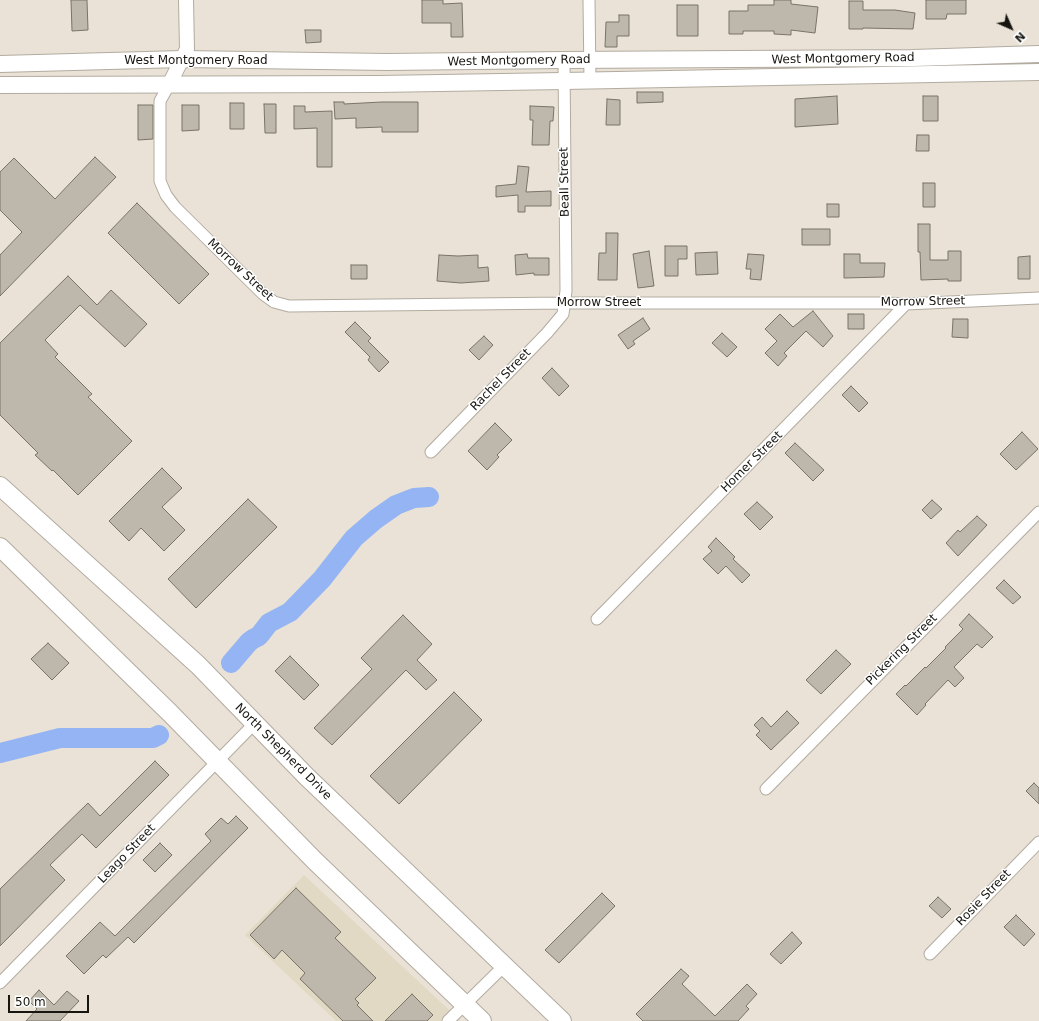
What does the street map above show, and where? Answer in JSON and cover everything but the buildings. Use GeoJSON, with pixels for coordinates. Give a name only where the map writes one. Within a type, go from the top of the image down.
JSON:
{"type":"FeatureCollection","features":[{"type":"Feature","properties":{"kind":"main road","name":"West Montgomery Road"},"geometry":{"type":"LineString","coordinates":[[0,64],[182,59],[378,62],[913,58],[1039,54]]}},
{"type":"Feature","properties":{"kind":"main road"},"geometry":{"type":"LineString","coordinates":[[913,58],[913,74]]}},
{"type":"Feature","properties":{"kind":"main road"},"geometry":{"type":"LineString","coordinates":[[754,59],[754,78]]}},
{"type":"Feature","properties":{"kind":"main road"},"geometry":{"type":"LineString","coordinates":[[378,62],[378,84]]}},
{"type":"Feature","properties":{"kind":"main road","name":"West Montgomery Road"},"geometry":{"type":"LineString","coordinates":[[0,85],[378,84],[1039,72]]}},
{"type":"Feature","properties":{"kind":"main road","name":"North Shepherd Drive"},"geometry":{"type":"LineString","coordinates":[[0,486],[198,665],[307,777],[562,1021]]}},
{"type":"Feature","properties":{"kind":"main road"},"geometry":{"type":"LineString","coordinates":[[0,547],[315,861],[482,1021]]}},
{"type":"Feature","properties":{"kind":"street"},"geometry":{"type":"LineString","coordinates":[[169,84],[187,49],[186,0]]}},
{"type":"Feature","properties":{"kind":"street"},"geometry":{"type":"LineString","coordinates":[[589,0],[590,81]]}},
{"type":"Feature","properties":{"kind":"street","name":"Beall Street"},"geometry":{"type":"LineString","coordinates":[[564,60],[565,303]]}},
{"type":"Feature","properties":{"kind":"street","name":"Morrow Street"},"geometry":{"type":"LineString","coordinates":[[169,84],[160,101],[160,181],[166,195],[175,207],[263,294],[274,302],[289,306],[565,303],[886,302],[906,304],[1039,298]]}},
{"type":"Feature","properties":{"kind":"street","name":"Rachel Street"},"geometry":{"type":"LineString","coordinates":[[431,452],[547,333],[563,314],[565,303]]}},
{"type":"Feature","properties":{"kind":"street","name":"Homer Street"},"geometry":{"type":"LineString","coordinates":[[597,619],[906,304]]}},
{"type":"Feature","properties":{"kind":"street","name":"Pickering Street"},"geometry":{"type":"LineString","coordinates":[[766,789],[1039,512]]}},
{"type":"Feature","properties":{"kind":"street","name":"Leago Street"},"geometry":{"type":"LineString","coordinates":[[0,983],[254,724]]}},
{"type":"Feature","properties":{"kind":"street","name":"Rosie Street"},"geometry":{"type":"LineString","coordinates":[[930,954],[1039,842]]}},
{"type":"Feature","properties":{"kind":"street"},"geometry":{"type":"LineString","coordinates":[[448,1021],[504,966]]}},
{"type":"Feature","properties":{"kind":"shaded area"},"geometry":{"type":"Polygon","coordinates":[[[304,875],[461,1021],[336,1021],[245,935],[304,875]]]}},
{"type":"Feature","properties":{"kind":"waterway"},"geometry":{"type":"LineString","coordinates":[[231,663],[249,642],[259,636],[269,623],[290,612],[322,579],[354,538],[376,519],[396,505],[414,498],[429,497]]}},
{"type":"Feature","properties":{"kind":"waterway"},"geometry":{"type":"LineString","coordinates":[[0,753],[60,738],[153,738],[159,735]]}}]}
